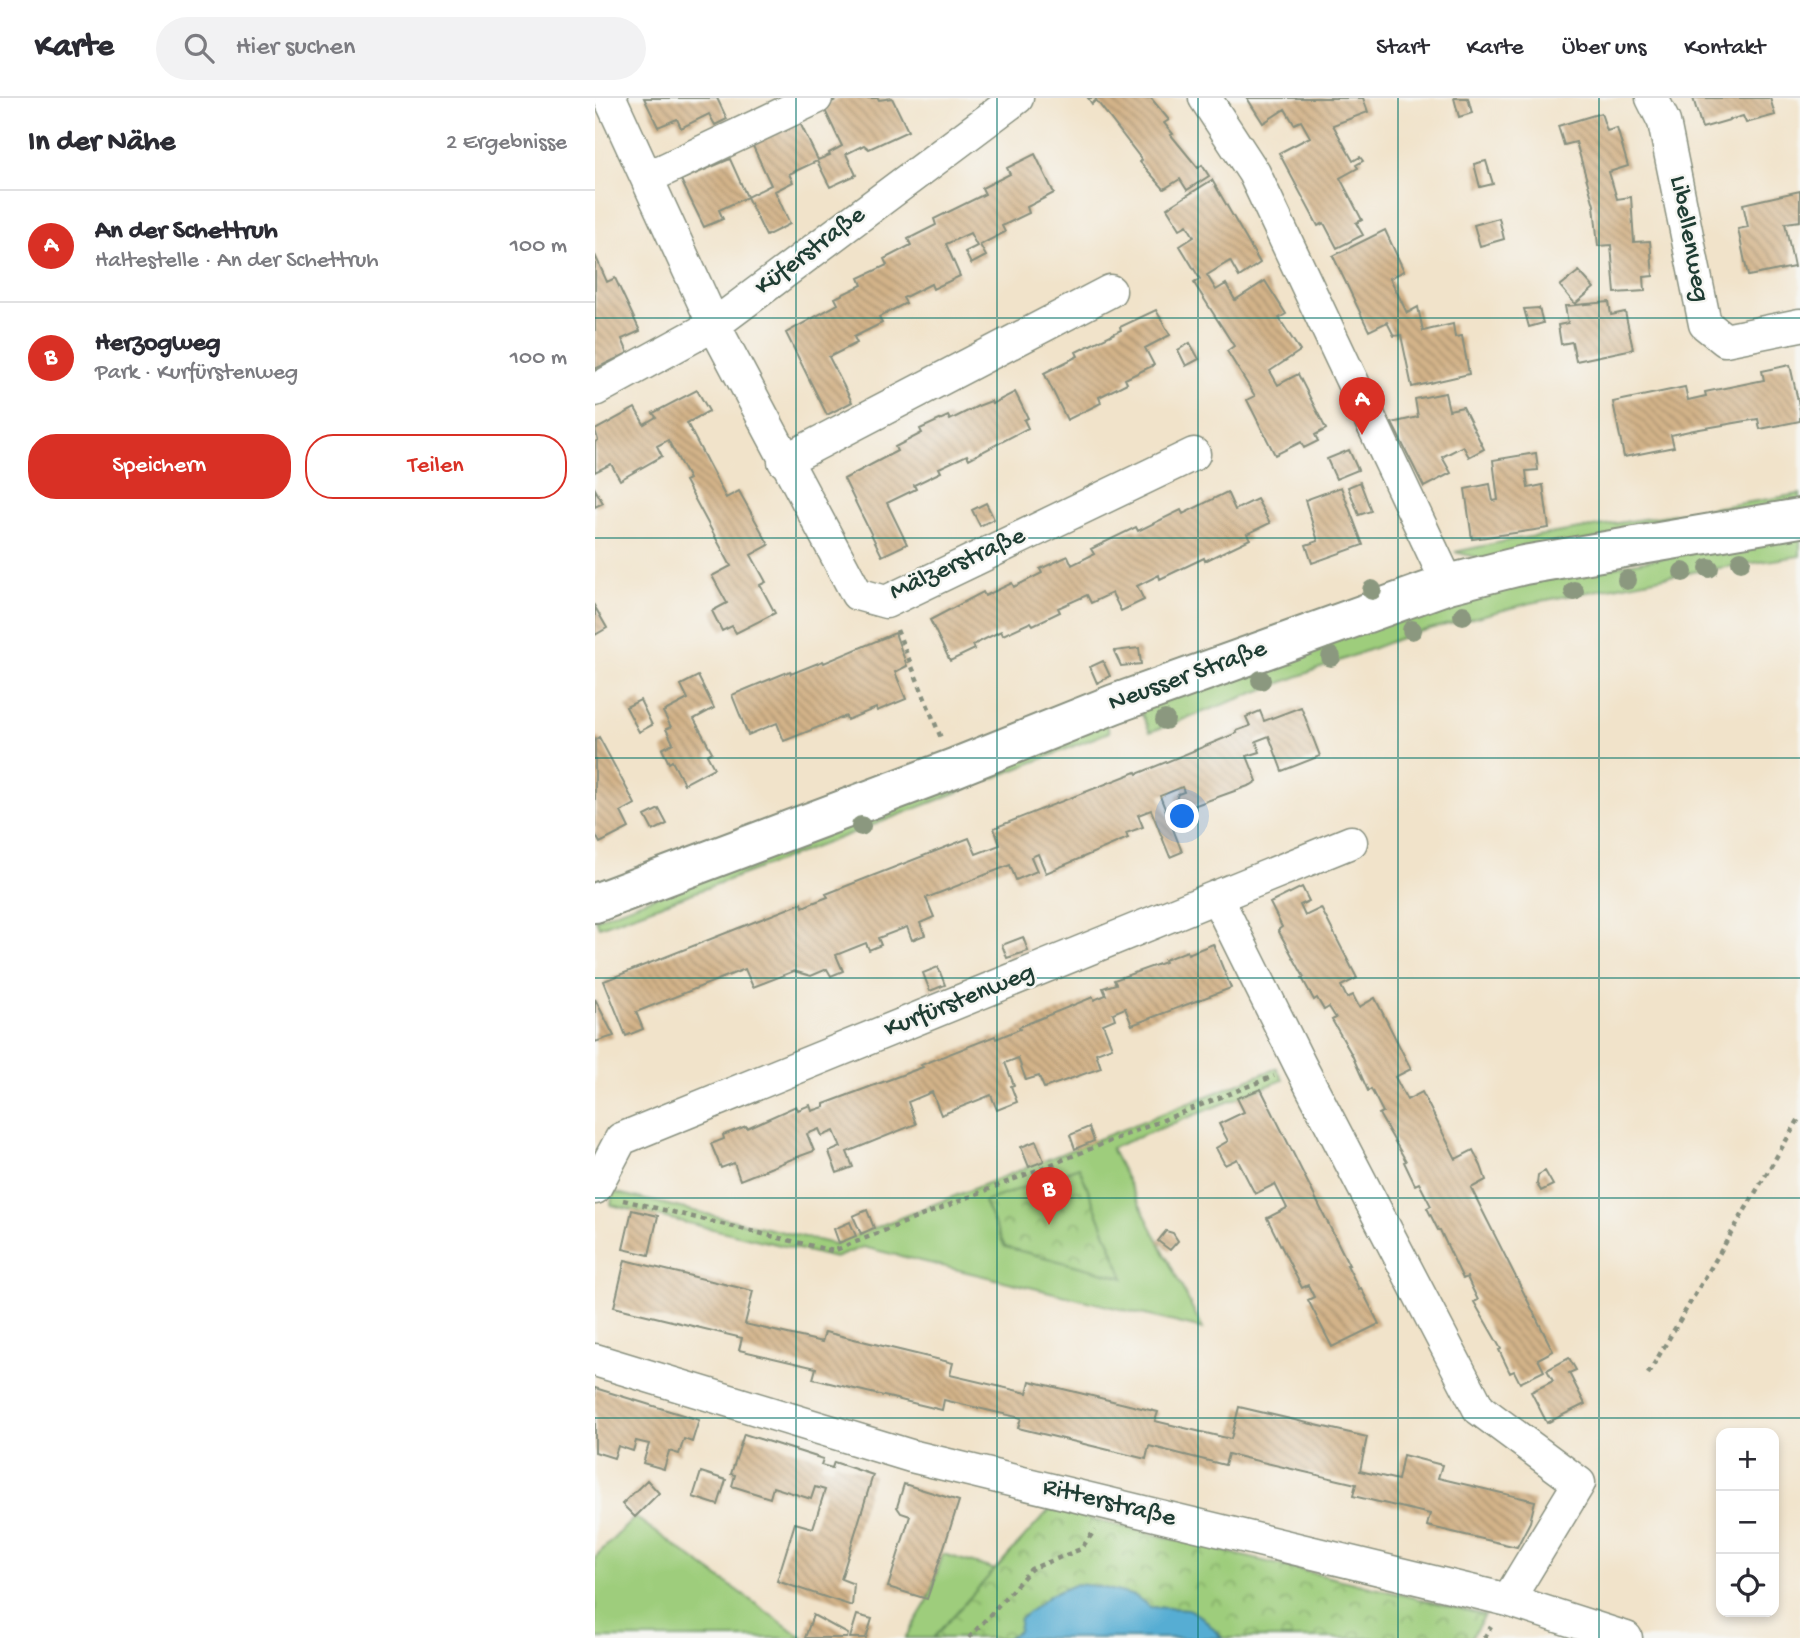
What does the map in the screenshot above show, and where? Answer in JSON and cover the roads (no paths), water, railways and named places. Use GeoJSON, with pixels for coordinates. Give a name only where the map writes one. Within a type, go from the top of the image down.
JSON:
{"type":"FeatureCollection","features":[{"type":"Feature","properties":{"kind":"street","name":"Mälzerstraße"},"geometry":{"type":"LineString","coordinates":[[610,98],[714,325],[856,594],[885,602],[1194,454]]}},
{"type":"Feature","properties":{"kind":"street"},"geometry":{"type":"LineString","coordinates":[[647,178],[816,98]]}},
{"type":"Feature","properties":{"kind":"street","name":"Küferstraße"},"geometry":{"type":"LineString","coordinates":[[595,390],[714,325],[1017,98]]}},
{"type":"Feature","properties":{"kind":"street"},"geometry":{"type":"LineString","coordinates":[[1205,98],[1254,173],[1448,584]]}},
{"type":"Feature","properties":{"kind":"street","name":"Libellenweg"},"geometry":{"type":"LineString","coordinates":[[1652,98],[1664,122],[1705,324],[1725,340],[1800,325]]}},
{"type":"Feature","properties":{"kind":"street"},"geometry":{"type":"LineString","coordinates":[[784,461],[1110,291]]}},
{"type":"Feature","properties":{"kind":"street","name":"Neusser Straße"},"geometry":{"type":"LineString","coordinates":[[595,903],[954,768],[1114,704],[1448,584],[1524,565],[1800,518]]}},
{"type":"Feature","properties":{"kind":"street","name":"Kurfürstenweg"},"geometry":{"type":"LineString","coordinates":[[608,1194],[621,1139],[1351,842]]}},
{"type":"Feature","properties":{"kind":"street"},"geometry":{"type":"LineString","coordinates":[[1217,898],[1300,1065],[1479,1409],[1579,1483],[1508,1600]]}},
{"type":"Feature","properties":{"kind":"street","name":"Ritterstraße"},"geometry":{"type":"LineString","coordinates":[[595,1360],[911,1456],[1508,1600],[1626,1638]]}},
{"type":"Feature","properties":{"kind":"water"},"geometry":{"type":"Polygon","coordinates":[[[1076,1584],[1135,1596],[1150,1607],[1188,1609],[1203,1618],[1222,1638],[1007,1638],[1018,1631],[1020,1619],[1050,1595],[1076,1584]]]}},
{"type":"Feature","properties":{"kind":"place","name":"An der Schettruh"},"geometry":{"type":"Point","coordinates":[1362,435]}},
{"type":"Feature","properties":{"kind":"place","name":"Herzogweg"},"geometry":{"type":"Point","coordinates":[1049,1225]}}]}
